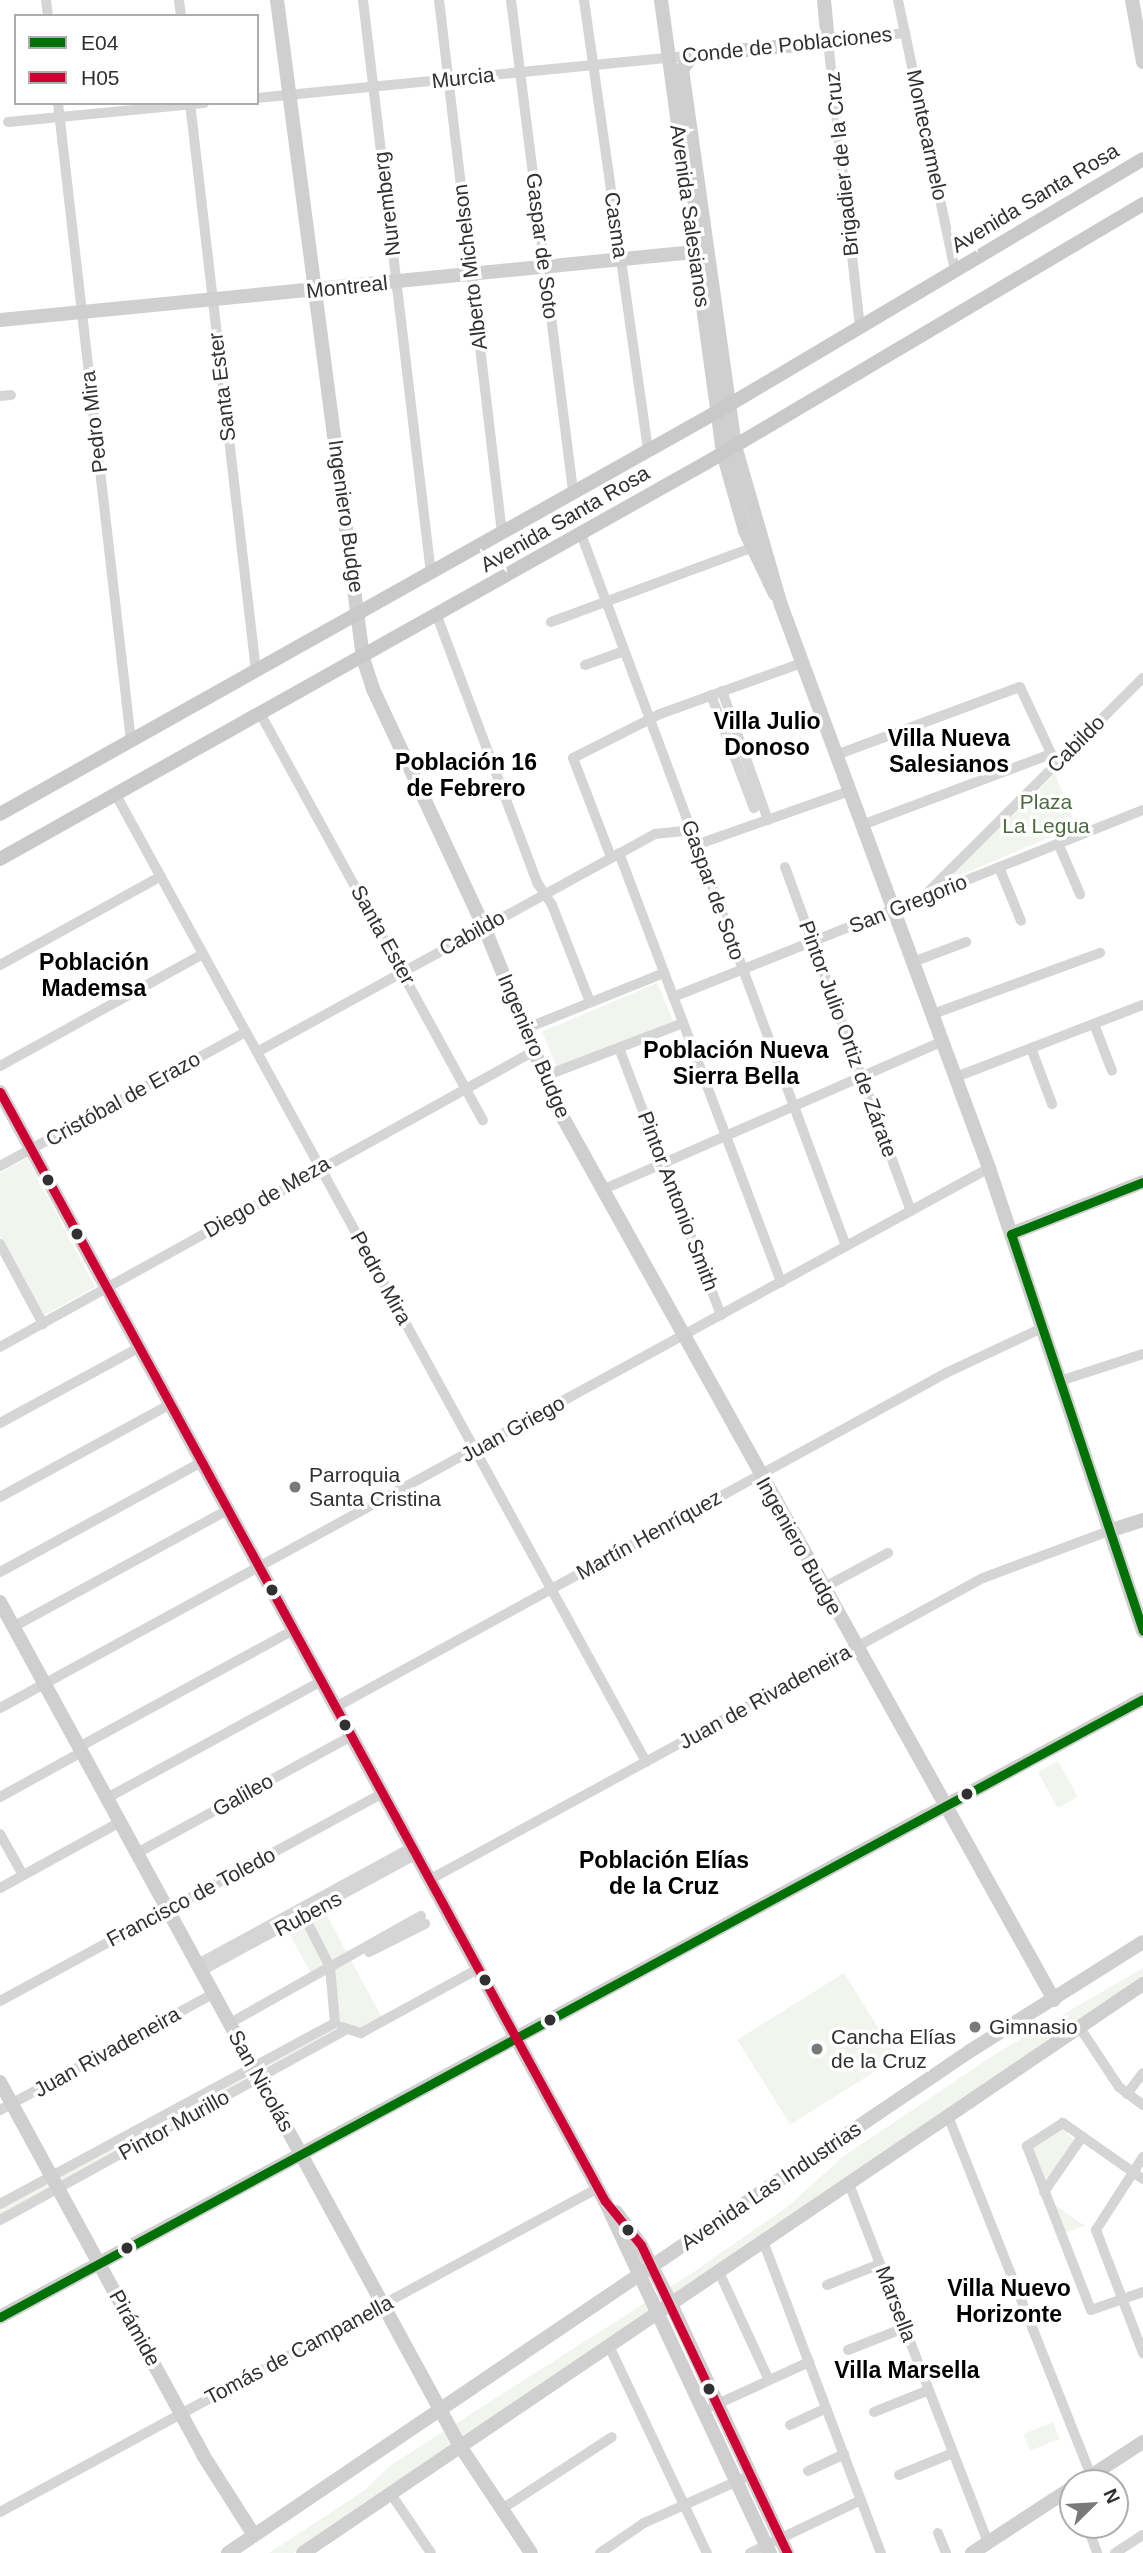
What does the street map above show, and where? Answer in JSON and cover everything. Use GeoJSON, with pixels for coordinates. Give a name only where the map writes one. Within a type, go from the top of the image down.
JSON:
{"type":"FeatureCollection","features":[{"type":"Feature","properties":{"kind":"main road","name":"Avenida Santa Rosa"},"geometry":{"type":"LineString","coordinates":[[0,814],[648,451],[1143,159]]}},
{"type":"Feature","properties":{"kind":"main road","name":"Avenida Santa Rosa"},"geometry":{"type":"LineString","coordinates":[[0,859],[363,658],[729,450],[1143,204]]}},
{"type":"Feature","properties":{"kind":"street","name":"Ingeniero Budge"},"geometry":{"type":"LineString","coordinates":[[277,0],[363,658],[527,1028],[545,1076],[602,1190],[943,1806],[1055,2000]]}},
{"type":"Feature","properties":{"kind":"street","name":"Nuremberg"},"geometry":{"type":"LineString","coordinates":[[363,0],[431,574]]}},
{"type":"Feature","properties":{"kind":"street","name":"Alberto Michelson"},"geometry":{"type":"LineString","coordinates":[[439,0],[502,533]]}},
{"type":"Feature","properties":{"kind":"street","name":"Gaspar de Soto"},"geometry":{"type":"LineString","coordinates":[[511,0],[573,493]]}},
{"type":"Feature","properties":{"kind":"street","name":"Casma"},"geometry":{"type":"LineString","coordinates":[[584,0],[648,451]]}},
{"type":"Feature","properties":{"kind":"street","name":"Avenida Salesianos"},"geometry":{"type":"LineString","coordinates":[[661,0],[695,252],[723,408]]}},
{"type":"Feature","properties":{"kind":"street","name":"Brigadier de la Cruz"},"geometry":{"type":"LineString","coordinates":[[824,0],[860,327]]}},
{"type":"Feature","properties":{"kind":"street","name":"Montecarmelo"},"geometry":{"type":"LineString","coordinates":[[898,0],[955,270]]}},
{"type":"Feature","properties":{"kind":"street"},"geometry":{"type":"LineString","coordinates":[[1132,0],[1143,61]]}},
{"type":"Feature","properties":{"kind":"street","name":"Conde de Poblaciones"},"geometry":{"type":"LineString","coordinates":[[668,57],[905,33]]}},
{"type":"Feature","properties":{"kind":"street","name":"Avenida Salesianos"},"geometry":{"type":"LineString","coordinates":[[694,55],[686,61],[682,74],[729,450]]}},
{"type":"Feature","properties":{"kind":"street","name":"Murcia"},"geometry":{"type":"LineString","coordinates":[[259,98],[668,57]]}},
{"type":"Feature","properties":{"kind":"street","name":"Pedro Mira"},"geometry":{"type":"LineString","coordinates":[[58,105],[131,741]]}},
{"type":"Feature","properties":{"kind":"street"},"geometry":{"type":"LineString","coordinates":[[8,122],[179,105]]}},
{"type":"Feature","properties":{"kind":"street","name":"Santa Ester"},"geometry":{"type":"LineString","coordinates":[[190,105],[256,671]]}},
{"type":"Feature","properties":{"kind":"street","name":"Montreal"},"geometry":{"type":"LineString","coordinates":[[0,320],[695,252]]}},
{"type":"Feature","properties":{"kind":"street"},"geometry":{"type":"LineString","coordinates":[[729,450],[751,548],[781,605]]}},
{"type":"Feature","properties":{"kind":"street"},"geometry":{"type":"LineString","coordinates":[[729,450],[802,663],[989,1168],[1143,1631]]}},
{"type":"Feature","properties":{"kind":"street","name":"Gaspar de Soto"},"geometry":{"type":"LineString","coordinates":[[581,534],[846,1247]]}},
{"type":"Feature","properties":{"kind":"street"},"geometry":{"type":"LineString","coordinates":[[551,622],[751,548]]}},
{"type":"Feature","properties":{"kind":"street"},"geometry":{"type":"LineString","coordinates":[[437,616],[544,894],[590,1002]]}},
{"type":"Feature","properties":{"kind":"street"},"geometry":{"type":"LineString","coordinates":[[585,665],[624,650]]}},
{"type":"Feature","properties":{"kind":"street"},"geometry":{"type":"LineString","coordinates":[[781,1282],[664,973],[573,758],[649,719],[802,663]]}},
{"type":"Feature","properties":{"kind":"street","name":"Cabildo"},"geometry":{"type":"LineString","coordinates":[[920,900],[1142,680]]}},
{"type":"Feature","properties":{"kind":"street"},"geometry":{"type":"LineString","coordinates":[[836,755],[1020,687],[1048,755],[1056,764]]}},
{"type":"Feature","properties":{"kind":"street"},"geometry":{"type":"LineString","coordinates":[[722,691],[751,786],[754,808]]}},
{"type":"Feature","properties":{"kind":"street"},"geometry":{"type":"LineString","coordinates":[[711,695],[768,820]]}},
{"type":"Feature","properties":{"kind":"street","name":"Santa Ester"},"geometry":{"type":"LineString","coordinates":[[261,715],[483,1120]]}},
{"type":"Feature","properties":{"kind":"street"},"geometry":{"type":"LineString","coordinates":[[862,825],[1048,755]]}},
{"type":"Feature","properties":{"kind":"street"},"geometry":{"type":"LineString","coordinates":[[696,845],[849,791]]}},
{"type":"Feature","properties":{"kind":"street","name":"Pedro Mira"},"geometry":{"type":"LineString","coordinates":[[116,795],[646,1762]]}},
{"type":"Feature","properties":{"kind":"street","name":"San Gregorio"},"geometry":{"type":"LineString","coordinates":[[673,997],[1143,810]]}},
{"type":"Feature","properties":{"kind":"street","name":"Cabildo"},"geometry":{"type":"LineString","coordinates":[[257,1052],[661,831],[691,830]]}},
{"type":"Feature","properties":{"kind":"street"},"geometry":{"type":"LineString","coordinates":[[1058,843],[1080,894]]}},
{"type":"Feature","properties":{"kind":"street","name":"Pintor Julio Ortiz de Zárate"},"geometry":{"type":"LineString","coordinates":[[785,867],[911,1211]]}},
{"type":"Feature","properties":{"kind":"street"},"geometry":{"type":"LineString","coordinates":[[999,867],[1021,921]]}},
{"type":"Feature","properties":{"kind":"street"},"geometry":{"type":"LineString","coordinates":[[0,965],[161,876]]}},
{"type":"Feature","properties":{"kind":"street"},"geometry":{"type":"LineString","coordinates":[[913,962],[966,942]]}},
{"type":"Feature","properties":{"kind":"street"},"geometry":{"type":"LineString","coordinates":[[933,1014],[1100,953]]}},
{"type":"Feature","properties":{"kind":"street"},"geometry":{"type":"LineString","coordinates":[[0,1066],[204,954]]}},
{"type":"Feature","properties":{"kind":"street"},"geometry":{"type":"LineString","coordinates":[[527,1028],[664,973]]}},
{"type":"Feature","properties":{"kind":"street"},"geometry":{"type":"LineString","coordinates":[[956,1077],[1143,1005]]}},
{"type":"Feature","properties":{"kind":"street"},"geometry":{"type":"LineString","coordinates":[[545,1076],[683,1023]]}},
{"type":"Feature","properties":{"kind":"street"},"geometry":{"type":"LineString","coordinates":[[1094,1024],[1112,1071]]}},
{"type":"Feature","properties":{"kind":"street","name":"Cristóbal de Erazo"},"geometry":{"type":"LineString","coordinates":[[0,1166],[246,1032]]}},
{"type":"Feature","properties":{"kind":"street"},"geometry":{"type":"LineString","coordinates":[[602,1190],[943,1041]]}},
{"type":"Feature","properties":{"kind":"street","name":"Pintor Antonio Smith"},"geometry":{"type":"LineString","coordinates":[[619,1048],[721,1315]]}},
{"type":"Feature","properties":{"kind":"street"},"geometry":{"type":"LineString","coordinates":[[1031,1048],[1052,1104]]}},
{"type":"Feature","properties":{"kind":"street","name":"Diego de Meza"},"geometry":{"type":"LineString","coordinates":[[0,1347],[320,1167],[536,1050]]}},
{"type":"Feature","properties":{"kind":"street"},"geometry":{"type":"LineString","coordinates":[[0,1092],[290,1629],[515,2037],[646,2272],[671,2304],[787,2553]]}},
{"type":"Feature","properties":{"kind":"street","name":"Juan Griego"},"geometry":{"type":"LineString","coordinates":[[0,1708],[989,1168]]}},
{"type":"Feature","properties":{"kind":"street"},"geometry":{"type":"LineString","coordinates":[[1011,1234],[1143,1182]]}},
{"type":"Feature","properties":{"kind":"street"},"geometry":{"type":"LineString","coordinates":[[0,1244],[3,1257],[43,1324]]}},
{"type":"Feature","properties":{"kind":"street","name":"Martín Henríquez"},"geometry":{"type":"LineString","coordinates":[[334,1708],[972,1359],[1042,1328]]}},
{"type":"Feature","properties":{"kind":"street"},"geometry":{"type":"LineString","coordinates":[[0,1423],[138,1348]]}},
{"type":"Feature","properties":{"kind":"street"},"geometry":{"type":"LineString","coordinates":[[1060,1381],[1143,1353]]}},
{"type":"Feature","properties":{"kind":"street"},"geometry":{"type":"LineString","coordinates":[[0,1497],[169,1405]]}},
{"type":"Feature","properties":{"kind":"street"},"geometry":{"type":"LineString","coordinates":[[0,1572],[200,1463]]}},
{"type":"Feature","properties":{"kind":"street"},"geometry":{"type":"LineString","coordinates":[[15,1630],[228,1514]]}},
{"type":"Feature","properties":{"kind":"street"},"geometry":{"type":"LineString","coordinates":[[1109,1531],[1143,1520]]}},
{"type":"Feature","properties":{"kind":"street","name":"Juan de Rivadeneira"},"geometry":{"type":"LineString","coordinates":[[429,1881],[998,1571],[1109,1531]]}},
{"type":"Feature","properties":{"kind":"street"},"geometry":{"type":"LineString","coordinates":[[822,1588],[888,1553]]}},
{"type":"Feature","properties":{"kind":"street","name":"San Nicolás"},"geometry":{"type":"LineString","coordinates":[[0,1602],[383,2304],[442,2407],[460,2446],[531,2553]]}},
{"type":"Feature","properties":{"kind":"street"},"geometry":{"type":"LineString","coordinates":[[0,1797],[79,1747],[290,1629]]}},
{"type":"Feature","properties":{"kind":"street"},"geometry":{"type":"LineString","coordinates":[[107,1798],[320,1682]]}},
{"type":"Feature","properties":{"kind":"street"},"geometry":{"type":"LineString","coordinates":[[0,2318],[1143,1699]]}},
{"type":"Feature","properties":{"kind":"street","name":"Galileo"},"geometry":{"type":"LineString","coordinates":[[137,1853],[350,1737]]}},
{"type":"Feature","properties":{"kind":"street","name":"Francisco de Toledo"},"geometry":{"type":"LineString","coordinates":[[0,2001],[381,1794]]}},
{"type":"Feature","properties":{"kind":"street"},"geometry":{"type":"LineString","coordinates":[[0,1888],[120,1822]]}},
{"type":"Feature","properties":{"kind":"street"},"geometry":{"type":"LineString","coordinates":[[0,1834],[23,1875]]}},
{"type":"Feature","properties":{"kind":"street","name":"Rubens"},"geometry":{"type":"LineString","coordinates":[[200,1967],[304,1916],[413,1852]]}},
{"type":"Feature","properties":{"kind":"street","name":"Rubens"},"geometry":{"type":"LineString","coordinates":[[200,1967],[413,1852]]}},
{"type":"Feature","properties":{"kind":"street"},"geometry":{"type":"LineString","coordinates":[[304,1916],[331,1969],[335,2023],[347,2029]]}},
{"type":"Feature","properties":{"kind":"street"},"geometry":{"type":"LineString","coordinates":[[230,2023],[423,1920]]}},
{"type":"Feature","properties":{"kind":"street","name":"Avenida Las Industrias"},"geometry":{"type":"LineString","coordinates":[[228,2553],[970,2051],[1055,2000],[1143,1942]]}},
{"type":"Feature","properties":{"kind":"street","name":"Pintor Murillo"},"geometry":{"type":"LineString","coordinates":[[0,2220],[55,2182],[257,2073],[347,2029],[361,2032],[478,1969]]}},
{"type":"Feature","properties":{"kind":"street","name":"Avenida Las Industrias"},"geometry":{"type":"LineString","coordinates":[[303,2553],[1143,1984]]}},
{"type":"Feature","properties":{"kind":"street","name":"Juan Rivadeneira"},"geometry":{"type":"LineString","coordinates":[[6,2107],[214,1994]]}},
{"type":"Feature","properties":{"kind":"street","name":"Pintor Murillo"},"geometry":{"type":"LineString","coordinates":[[257,2073],[335,2023]]}},
{"type":"Feature","properties":{"kind":"street"},"geometry":{"type":"LineString","coordinates":[[1080,2028],[1127,2094],[1143,2105]]}},
{"type":"Feature","properties":{"kind":"street"},"geometry":{"type":"LineString","coordinates":[[1127,2094],[1143,2073]]}},
{"type":"Feature","properties":{"kind":"street","name":"Pirámide"},"geometry":{"type":"LineString","coordinates":[[0,2082],[6,2107],[55,2182],[181,2413],[254,2535]]}},
{"type":"Feature","properties":{"kind":"street"},"geometry":{"type":"LineString","coordinates":[[948,2116],[1081,2469]]}},
{"type":"Feature","properties":{"kind":"street"},"geometry":{"type":"LineString","coordinates":[[1143,2179],[1063,2123],[1027,2146],[1093,2311],[1143,2292]]}},
{"type":"Feature","properties":{"kind":"street"},"geometry":{"type":"LineString","coordinates":[[1044,2192],[1082,2137]]}},
{"type":"Feature","properties":{"kind":"street"},"geometry":{"type":"LineString","coordinates":[[1143,2157],[1096,2231],[1143,2353]]}},
{"type":"Feature","properties":{"kind":"street","name":"Pintor Murillo"},"geometry":{"type":"LineString","coordinates":[[0,2204],[55,2182]]}},
{"type":"Feature","properties":{"kind":"street","name":"Marsella"},"geometry":{"type":"LineString","coordinates":[[849,2184],[988,2543]]}},
{"type":"Feature","properties":{"kind":"street","name":"Tomás de Campanella"},"geometry":{"type":"LineString","coordinates":[[0,2512],[383,2304],[602,2194]]}},
{"type":"Feature","properties":{"kind":"street"},"geometry":{"type":"LineString","coordinates":[[763,2241],[878,2552]]}},
{"type":"Feature","properties":{"kind":"street"},"geometry":{"type":"LineString","coordinates":[[827,2285],[880,2264]]}},
{"type":"Feature","properties":{"kind":"street"},"geometry":{"type":"LineString","coordinates":[[646,2272],[658,2313],[768,2549]]}},
{"type":"Feature","properties":{"kind":"street"},"geometry":{"type":"LineString","coordinates":[[719,2272],[769,2380]]}},
{"type":"Feature","properties":{"kind":"street"},"geometry":{"type":"LineString","coordinates":[[848,2350],[904,2328]]}},
{"type":"Feature","properties":{"kind":"street"},"geometry":{"type":"LineString","coordinates":[[609,2346],[706,2553]]}},
{"type":"Feature","properties":{"kind":"street"},"geometry":{"type":"LineString","coordinates":[[703,2411],[809,2362]]}},
{"type":"Feature","properties":{"kind":"street"},"geometry":{"type":"LineString","coordinates":[[874,2412],[929,2390]]}},
{"type":"Feature","properties":{"kind":"street"},"geometry":{"type":"LineString","coordinates":[[790,2425],[826,2408]]}},
{"type":"Feature","properties":{"kind":"street"},"geometry":{"type":"LineString","coordinates":[[502,2509],[612,2437]]}},
{"type":"Feature","properties":{"kind":"street"},"geometry":{"type":"LineString","coordinates":[[1101,2469],[1143,2442]]}},
{"type":"Feature","properties":{"kind":"street"},"geometry":{"type":"LineString","coordinates":[[899,2475],[953,2453]]}},
{"type":"Feature","properties":{"kind":"street"},"geometry":{"type":"LineString","coordinates":[[808,2471],[844,2455]]}},
{"type":"Feature","properties":{"kind":"street"},"geometry":{"type":"LineString","coordinates":[[600,2553],[644,2524],[751,2475]]}},
{"type":"Feature","properties":{"kind":"street"},"geometry":{"type":"LineString","coordinates":[[391,2494],[431,2553]]}},
{"type":"Feature","properties":{"kind":"street"},"geometry":{"type":"LineString","coordinates":[[971,2553],[1059,2496]]}},
{"type":"Feature","properties":{"kind":"street"},"geometry":{"type":"LineString","coordinates":[[750,2553],[768,2549],[780,2539],[861,2500]]}},
{"type":"Feature","properties":{"kind":"street"},"geometry":{"type":"LineString","coordinates":[[938,2533],[946,2553]]}},
{"type":"Feature","properties":{"kind":"street"},"geometry":{"type":"LineString","coordinates":[[1115,2553],[1143,2535]]}},
{"type":"Feature","properties":{"kind":"green space","name":"Plaza La Legua"},"geometry":{"type":"Polygon","coordinates":[[[1055,774],[1076,826],[961,875],[953,874],[1055,774]]]}},
{"type":"Feature","properties":{"kind":"green space"},"geometry":{"type":"Polygon","coordinates":[[[657,983],[673,1021],[558,1070],[542,1032],[657,983]]]}},
{"type":"Feature","properties":{"kind":"green space"},"geometry":{"type":"Polygon","coordinates":[[[27,1158],[95,1287],[43,1316],[0,1236],[0,1173],[27,1158]]]}},
{"type":"Feature","properties":{"kind":"green space"},"geometry":{"type":"Polygon","coordinates":[[[1058,1761],[1078,1797],[1058,1808],[1038,1772],[1058,1761]]]}},
{"type":"Feature","properties":{"kind":"green space"},"geometry":{"type":"Polygon","coordinates":[[[323,1908],[382,2018],[357,2030],[336,2021],[334,1968],[306,1918],[323,1908]]]}},
{"type":"Feature","properties":{"kind":"green space"},"geometry":{"type":"Polygon","coordinates":[[[301,1920],[326,1965],[311,1974],[286,1928],[301,1920]]]}},
{"type":"Feature","properties":{"kind":"green space"},"geometry":{"type":"Polygon","coordinates":[[[1143,1968],[1143,1978],[294,2553],[269,2553],[365,2490],[391,2465],[695,2271],[787,2207],[844,2156],[997,2053],[1143,1968]]]}},
{"type":"Feature","properties":{"kind":"green space","name":"Cancha Elías de la Cruz"},"geometry":{"type":"Polygon","coordinates":[[[844,1973],[897,2058],[790,2125],[737,2040],[844,1973]]]}},
{"type":"Feature","properties":{"kind":"green space"},"geometry":{"type":"Polygon","coordinates":[[[335,2026],[339,2028],[0,2217],[0,2210],[335,2026]]]}},
{"type":"Feature","properties":{"kind":"green space"},"geometry":{"type":"Polygon","coordinates":[[[1061,2126],[1075,2142],[1044,2184],[1031,2150],[1061,2126]]]}},
{"type":"Feature","properties":{"kind":"green space"},"geometry":{"type":"Polygon","coordinates":[[[1051,2202],[1085,2226],[1063,2233],[1051,2202]]]}},
{"type":"Feature","properties":{"kind":"green space"},"geometry":{"type":"Polygon","coordinates":[[[1053,2422],[1060,2439],[1030,2451],[1023,2434],[1053,2422]]]}},
{"type":"Feature","properties":{"kind":"transit line","name":"H05"},"geometry":{"type":"LineString","coordinates":[[0,1092],[605,2201],[641,2245],[787,2553]]}},
{"type":"Feature","properties":{"kind":"transit line","name":"E04"},"geometry":{"type":"LineString","coordinates":[[1011,1234],[1143,1182]]}},
{"type":"Feature","properties":{"kind":"transit line","name":"E04"},"geometry":{"type":"LineString","coordinates":[[1011,1234],[1143,1631]]}},
{"type":"Feature","properties":{"kind":"transit line","name":"E04"},"geometry":{"type":"LineString","coordinates":[[0,2317],[1143,1699]]}},
{"type":"Feature","properties":{"kind":"place","name":"Parroquia Santa Cristina"},"geometry":{"type":"Point","coordinates":[295,1487]}},
{"type":"Feature","properties":{"kind":"place","name":"Gimnasio"},"geometry":{"type":"Point","coordinates":[975,2027]}},
{"type":"Feature","properties":{"kind":"place","name":"Cancha Elías de la Cruz"},"geometry":{"type":"Point","coordinates":[817,2049]}},
{"type":"Feature","properties":{"kind":"district","name":"Villa Julio Donoso"},"geometry":{"type":"Point","coordinates":[767,734]}},
{"type":"Feature","properties":{"kind":"district","name":"Villa Nueva Salesianos"},"geometry":{"type":"Point","coordinates":[949,751]}},
{"type":"Feature","properties":{"kind":"district","name":"Población 16 de Febrero"},"geometry":{"type":"Point","coordinates":[466,775]}},
{"type":"Feature","properties":{"kind":"district","name":"Población Mademsa"},"geometry":{"type":"Point","coordinates":[94,975]}},
{"type":"Feature","properties":{"kind":"district","name":"Población Nueva Sierra Bella"},"geometry":{"type":"Point","coordinates":[736,1063]}},
{"type":"Feature","properties":{"kind":"district","name":"Población Elías de la Cruz"},"geometry":{"type":"Point","coordinates":[664,1873]}},
{"type":"Feature","properties":{"kind":"district","name":"Villa Nuevo Horizonte"},"geometry":{"type":"Point","coordinates":[1009,2301]}},
{"type":"Feature","properties":{"kind":"district","name":"Villa Marsella"},"geometry":{"type":"Point","coordinates":[907,2370]}}]}
